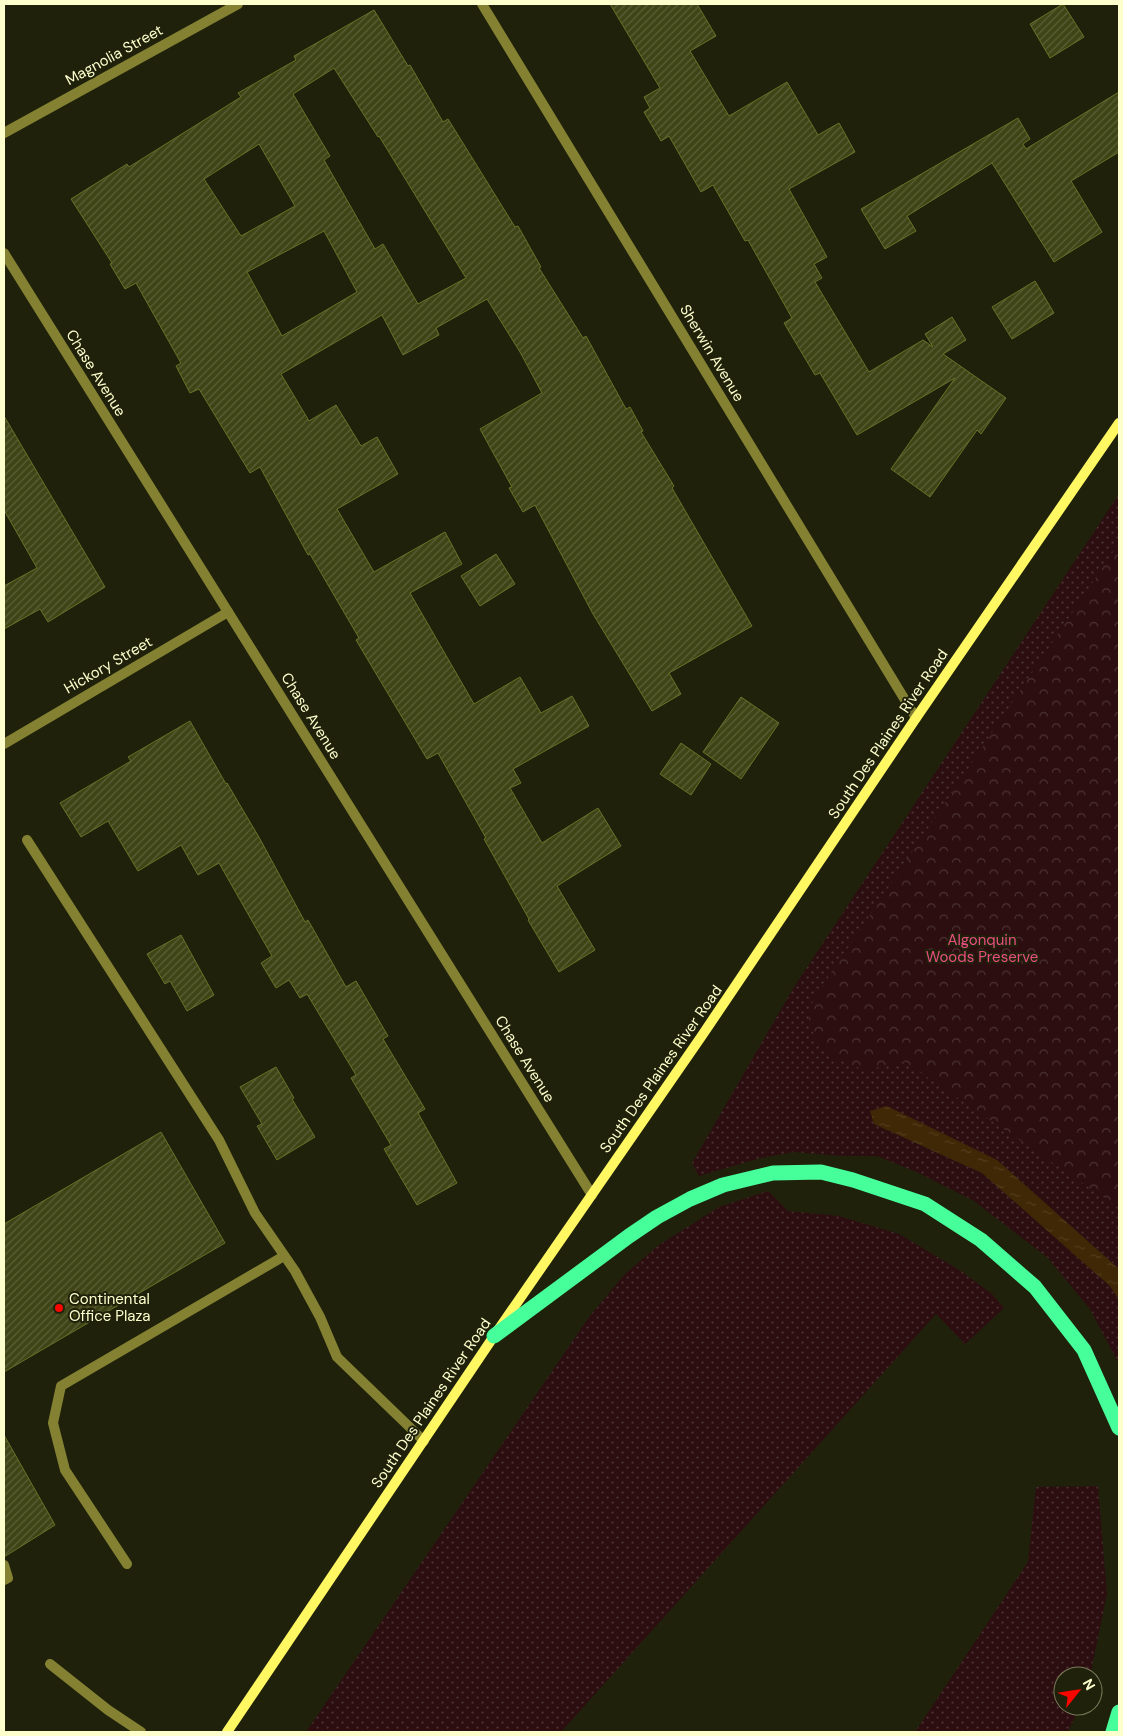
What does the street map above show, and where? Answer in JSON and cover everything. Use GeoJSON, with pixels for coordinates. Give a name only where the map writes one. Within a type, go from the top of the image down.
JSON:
{"type":"FeatureCollection","features":[{"type":"Feature","properties":{"kind":"highway"},"geometry":{"type":"LineString","coordinates":[[494,1336],[629,1236],[657,1217],[690,1199],[723,1185],[774,1172],[821,1172],[872,1186],[925,1204],[981,1240],[1035,1287],[1084,1350],[1119,1428]]}},
{"type":"Feature","properties":{"kind":"highway"},"geometry":{"type":"LineString","coordinates":[[1113,1732],[1119,1712]]}},
{"type":"Feature","properties":{"kind":"main road","name":"South Des Plaines River Road"},"geometry":{"type":"LineString","coordinates":[[227,1732],[494,1336],[702,1037],[916,718],[1119,423]]}},
{"type":"Feature","properties":{"kind":"street","name":"Magnolia Street"},"geometry":{"type":"LineString","coordinates":[[4,133],[238,4]]}},
{"type":"Feature","properties":{"kind":"street","name":"Sherwin Avenue"},"geometry":{"type":"LineString","coordinates":[[482,4],[916,718]]}},
{"type":"Feature","properties":{"kind":"street","name":"Chase Avenue"},"geometry":{"type":"LineString","coordinates":[[4,253],[592,1194]]}},
{"type":"Feature","properties":{"kind":"street","name":"Hickory Street"},"geometry":{"type":"LineString","coordinates":[[4,744],[228,612]]}},
{"type":"Feature","properties":{"kind":"street"},"geometry":{"type":"LineString","coordinates":[[28,840],[218,1140],[255,1213],[295,1271],[320,1316],[337,1357],[424,1441]]}},
{"type":"Feature","properties":{"kind":"street"},"geometry":{"type":"LineString","coordinates":[[127,1564],[65,1470],[53,1423],[61,1386],[284,1256]]}},
{"type":"Feature","properties":{"kind":"street"},"geometry":{"type":"LineString","coordinates":[[4,1565],[8,1578],[4,1580]]}},
{"type":"Feature","properties":{"kind":"street"},"geometry":{"type":"LineString","coordinates":[[50,1664],[108,1710],[141,1732]]}},
{"type":"Feature","properties":{"kind":"green space","name":"Algonquin Woods Preserve"},"geometry":{"type":"Polygon","coordinates":[[[1119,494],[1119,1269],[997,1160],[874,1124],[982,1173],[1110,1286],[1119,1300],[1119,1364],[1090,1309],[1048,1258],[974,1201],[919,1173],[877,1156],[842,1156],[794,1152],[761,1158],[699,1176],[692,1163],[794,987],[1119,494]]]}},
{"type":"Feature","properties":{"kind":"green space","name":"Algonquin Woods Preserve"},"geometry":{"type":"Polygon","coordinates":[[[1119,543],[1119,1208],[905,1062],[864,1070],[826,1054],[808,1024],[813,1000],[1119,543]]]}},
{"type":"Feature","properties":{"kind":"green space"},"geometry":{"type":"Polygon","coordinates":[[[768,1191],[788,1211],[839,1216],[899,1234],[961,1271],[992,1294],[1004,1308],[965,1344],[936,1314],[561,1732],[306,1732],[589,1317],[625,1274],[659,1245],[719,1207],[768,1191]]]}},
{"type":"Feature","properties":{"kind":"green space"},"geometry":{"type":"Polygon","coordinates":[[[1098,1486],[1107,1594],[1092,1666],[1053,1666],[1053,1716],[1075,1716],[1068,1732],[915,1732],[1028,1562],[1036,1487],[1098,1486]]]}},
{"type":"Feature","properties":{"kind":"water"},"geometry":{"type":"Polygon","coordinates":[[[887,1106],[997,1160],[1119,1269],[1119,1300],[1110,1286],[982,1173],[874,1124],[870,1111],[887,1106]]]}},
{"type":"Feature","properties":{"kind":"building"},"geometry":{"type":"Polygon","coordinates":[[[610,4],[697,4],[716,36],[690,51],[729,116],[787,82],[818,135],[839,123],[855,152],[789,189],[827,257],[814,264],[822,278],[815,282],[869,372],[923,340],[933,347],[925,334],[952,317],[966,340],[943,354],[1006,398],[981,434],[977,430],[930,497],[891,469],[955,378],[857,435],[820,373],[815,375],[784,323],[792,318],[748,240],[745,241],[713,185],[701,192],[669,136],[661,141],[644,112],[650,108],[644,97],[660,88],[610,4]]]}},
{"type":"Feature","properties":{"kind":"building"},"geometry":{"type":"Polygon","coordinates":[[[1063,4],[1084,37],[1050,58],[1030,24],[1063,4]]]}},
{"type":"Feature","properties":{"kind":"building"},"geometry":{"type":"Polygon","coordinates":[[[374,10],[408,66],[410,65],[443,122],[448,119],[515,227],[518,226],[541,267],[539,268],[583,338],[586,336],[626,409],[630,407],[643,431],[641,432],[674,486],[672,488],[752,626],[669,673],[681,694],[652,711],[593,614],[535,505],[523,512],[509,488],[512,487],[480,429],[542,393],[520,352],[487,299],[436,328],[439,335],[403,355],[382,315],[281,374],[309,421],[336,405],[361,446],[377,437],[398,474],[337,509],[374,572],[445,532],[462,564],[410,593],[474,704],[520,677],[541,713],[572,696],[589,726],[513,769],[521,783],[510,788],[542,843],[598,808],[621,846],[557,886],[595,950],[559,972],[528,920],[484,839],[486,838],[438,753],[427,759],[356,640],[359,638],[310,554],[308,555],[260,467],[250,473],[199,389],[190,393],[176,366],[181,363],[136,283],[125,289],[110,264],[112,263],[71,199],[127,164],[129,167],[241,97],[238,93],[296,60],[294,56],[374,10]],[[334,68],[293,94],[330,156],[324,160],[375,249],[383,244],[418,304],[466,278],[379,136],[334,68]],[[259,144],[204,179],[241,236],[295,206],[259,144]],[[324,231],[247,272],[282,336],[357,292],[324,231]]]}},
{"type":"Feature","properties":{"kind":"building"},"geometry":{"type":"Polygon","coordinates":[[[1119,92],[1119,152],[1071,181],[1102,232],[1054,262],[992,163],[907,216],[916,231],[885,249],[861,209],[1018,118],[1030,139],[1023,144],[1026,149],[1119,92]]]}},
{"type":"Feature","properties":{"kind":"building"},"geometry":{"type":"Polygon","coordinates":[[[1035,281],[1054,313],[1012,339],[992,307],[1035,281]]]}},
{"type":"Feature","properties":{"kind":"building"},"geometry":{"type":"Polygon","coordinates":[[[4,416],[105,587],[48,622],[40,609],[4,629],[4,586],[37,568],[4,510],[4,416]]]}},
{"type":"Feature","properties":{"kind":"building"},"geometry":{"type":"Polygon","coordinates":[[[496,554],[515,584],[480,606],[461,576],[496,554]]]}},
{"type":"Feature","properties":{"kind":"building"},"geometry":{"type":"Polygon","coordinates":[[[741,697],[779,723],[741,779],[703,752],[741,697]]]}},
{"type":"Feature","properties":{"kind":"building"},"geometry":{"type":"Polygon","coordinates":[[[190,721],[260,839],[305,922],[308,920],[346,987],[356,981],[388,1036],[383,1039],[425,1109],[418,1113],[457,1183],[417,1205],[384,1149],[391,1145],[351,1078],[356,1075],[307,994],[300,998],[289,980],[276,988],[261,963],[272,956],[219,863],[198,875],[181,845],[138,871],[108,821],[81,837],[60,803],[131,761],[128,757],[190,721]]]}},
{"type":"Feature","properties":{"kind":"building"},"geometry":{"type":"Polygon","coordinates":[[[681,743],[711,764],[691,795],[660,774],[681,743]]]}},
{"type":"Feature","properties":{"kind":"building"},"geometry":{"type":"Polygon","coordinates":[[[181,935],[214,995],[187,1011],[170,981],[165,984],[147,954],[181,935]]]}},
{"type":"Feature","properties":{"kind":"building"},"geometry":{"type":"Polygon","coordinates":[[[276,1067],[294,1098],[292,1099],[315,1137],[277,1160],[257,1126],[262,1124],[240,1087],[276,1067]]]}},
{"type":"Feature","properties":{"kind":"building","name":"Continental Office Plaza"},"geometry":{"type":"Polygon","coordinates":[[[161,1132],[225,1243],[4,1372],[4,1224],[161,1132]]]}},
{"type":"Feature","properties":{"kind":"building"},"geometry":{"type":"Polygon","coordinates":[[[4,1435],[55,1525],[4,1557],[4,1435]]]}},
{"type":"Feature","properties":{"kind":"place","name":"Continental Office Plaza"},"geometry":{"type":"Point","coordinates":[59,1308]}}]}
